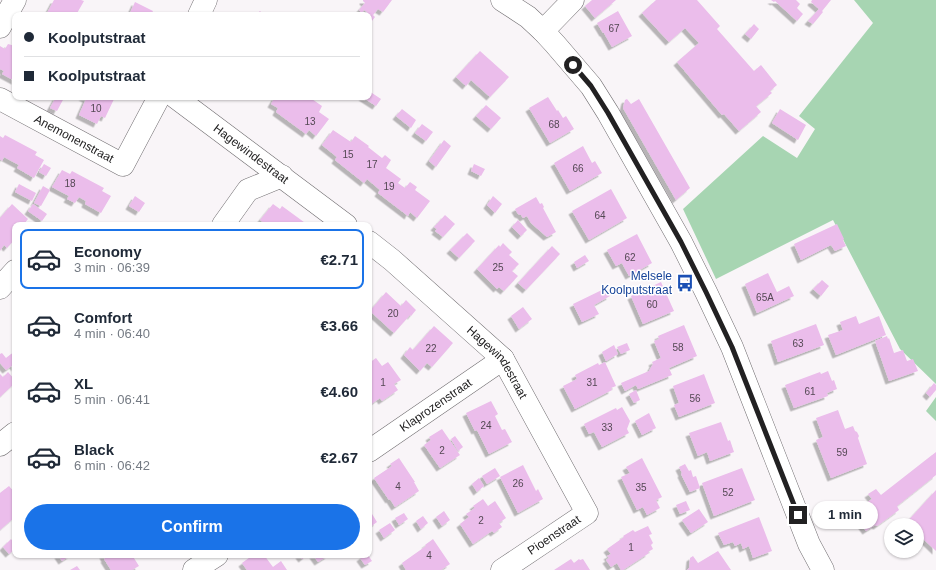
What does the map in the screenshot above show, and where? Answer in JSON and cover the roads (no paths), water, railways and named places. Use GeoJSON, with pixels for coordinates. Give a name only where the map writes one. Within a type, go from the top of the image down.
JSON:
{"type":"FeatureCollection","features":[{"type":"Feature","properties":{"kind":"street"},"geometry":{"type":"LineString","coordinates":[[0,28],[15,0]]}},
{"type":"Feature","properties":{"kind":"street"},"geometry":{"type":"LineString","coordinates":[[200,12],[206,0]]}},
{"type":"Feature","properties":{"kind":"street"},"geometry":{"type":"LineString","coordinates":[[502,0],[528,17],[543,31],[591,86],[608,113],[681,242],[732,347],[818,568]]}},
{"type":"Feature","properties":{"kind":"street"},"geometry":{"type":"LineString","coordinates":[[543,31],[573,0]]}},
{"type":"Feature","properties":{"kind":"street","name":"Anemonenstraat"},"geometry":{"type":"LineString","coordinates":[[0,99],[123,165],[157,100]]}},
{"type":"Feature","properties":{"kind":"street","name":"Hagewindestraat"},"geometry":{"type":"LineString","coordinates":[[179,100],[342,222]]}},
{"type":"Feature","properties":{"kind":"street"},"geometry":{"type":"LineString","coordinates":[[225,222],[248,190],[282,176]]}},
{"type":"Feature","properties":{"kind":"street","name":"Hagewindestraat"},"geometry":{"type":"LineString","coordinates":[[372,244],[392,260],[503,359],[587,513]]}},
{"type":"Feature","properties":{"kind":"street"},"geometry":{"type":"LineString","coordinates":[[0,288],[12,275]]}},
{"type":"Feature","properties":{"kind":"street","name":"Klaprozenstraat"},"geometry":{"type":"LineString","coordinates":[[372,449],[503,359]]}},
{"type":"Feature","properties":{"kind":"street"},"geometry":{"type":"LineString","coordinates":[[0,446],[12,436]]}},
{"type":"Feature","properties":{"kind":"street","name":"Pioenstraat"},"geometry":{"type":"LineString","coordinates":[[502,570],[587,513]]}},
{"type":"Feature","properties":{"kind":"street"},"geometry":{"type":"LineString","coordinates":[[194,570],[212,558]]}},
{"type":"Feature","properties":{"kind":"place","name":"Melsele Koolputstraat"},"geometry":{"type":"Point","coordinates":[685,283]}}]}
